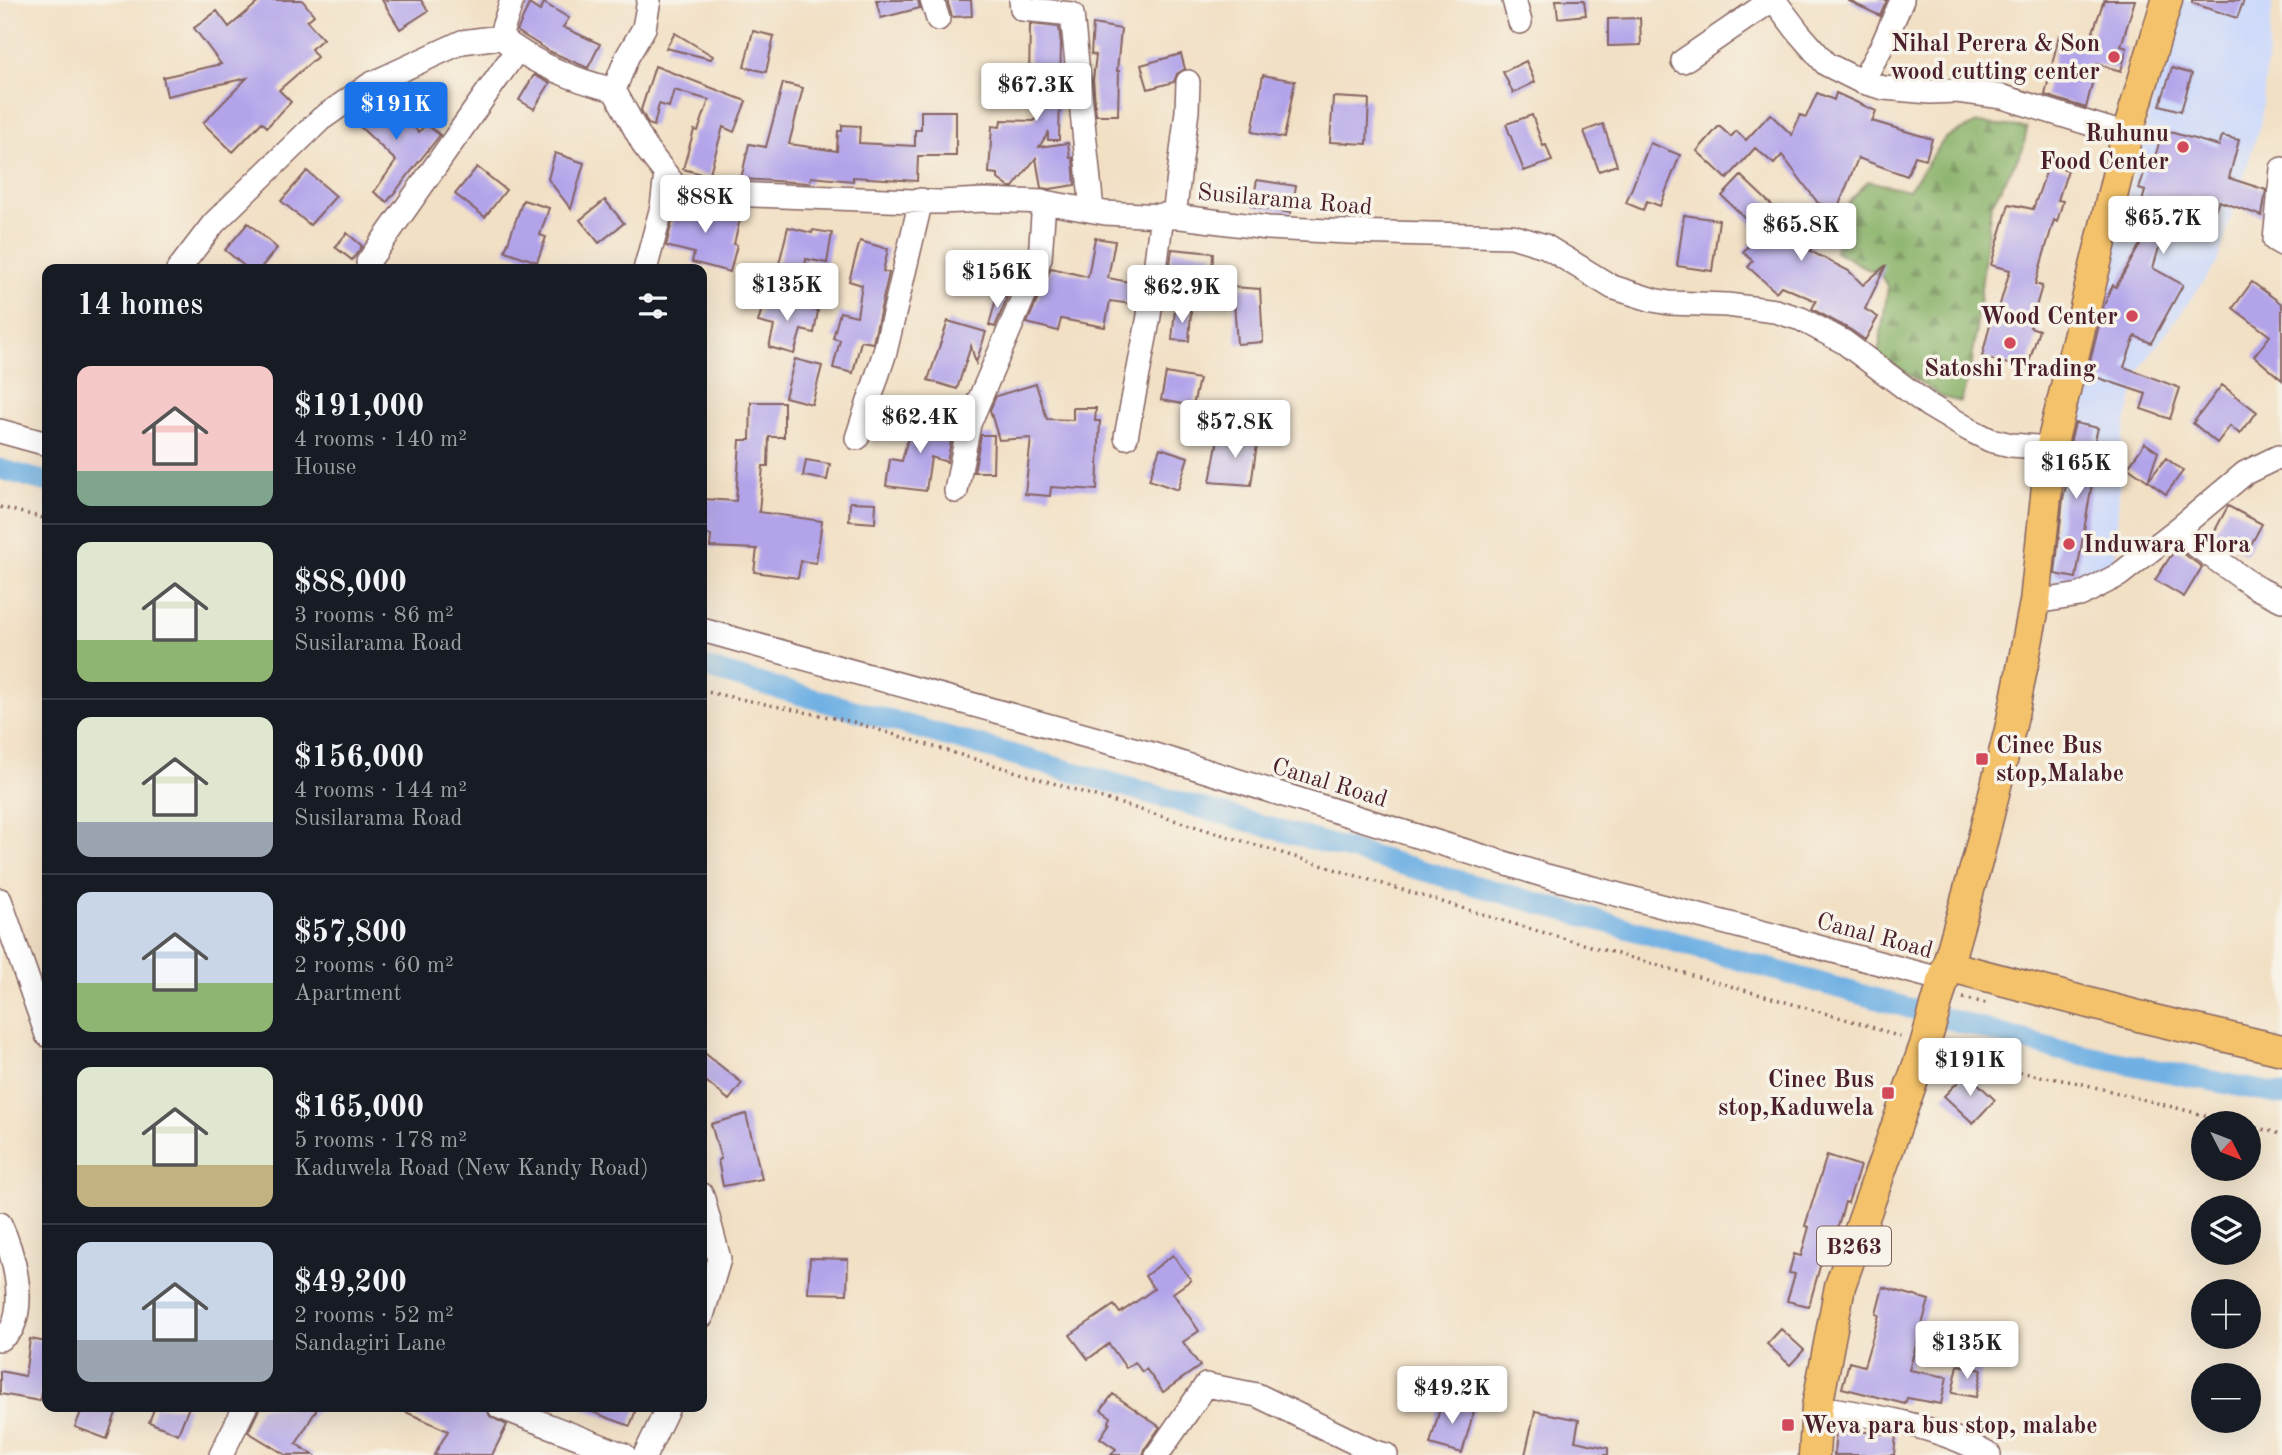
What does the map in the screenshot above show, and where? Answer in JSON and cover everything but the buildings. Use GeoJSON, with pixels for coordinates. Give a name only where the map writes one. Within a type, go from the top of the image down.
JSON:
{"type":"FeatureCollection","features":[{"type":"Feature","properties":{"kind":"main road","name":"B263"},"geometry":{"type":"LineString","coordinates":[[1814,1455],[1817,1407],[1840,1286],[1923,1050],[1978,858],[2011,725],[2035,602],[2051,448],[2127,135],[2166,0]]}},
{"type":"Feature","properties":{"kind":"main road"},"geometry":{"type":"LineString","coordinates":[[1944,980],[2150,1019],[2282,1050]]}},
{"type":"Feature","properties":{"kind":"street"},"geometry":{"type":"LineString","coordinates":[[368,262],[508,44],[512,0]]}},
{"type":"Feature","properties":{"kind":"street"},"geometry":{"type":"LineString","coordinates":[[183,264],[214,223],[321,119],[371,84],[462,42],[508,44],[581,82],[614,90],[627,57],[644,28],[649,0]]}},
{"type":"Feature","properties":{"kind":"street"},"geometry":{"type":"LineString","coordinates":[[1021,0],[1022,9],[1072,14],[1092,210]]}},
{"type":"Feature","properties":{"kind":"street"},"geometry":{"type":"LineString","coordinates":[[1682,61],[1773,0],[1826,64],[1863,82],[1884,88],[2003,97],[2127,135]]}},
{"type":"Feature","properties":{"kind":"street"},"geometry":{"type":"LineString","coordinates":[[1863,82],[1902,0]]}},
{"type":"Feature","properties":{"kind":"street"},"geometry":{"type":"LineString","coordinates":[[1126,437],[1187,111],[1188,82]]}},
{"type":"Feature","properties":{"kind":"street","name":"Susilarama Road"},"geometry":{"type":"LineString","coordinates":[[614,90],[645,147],[676,187],[703,193],[1044,202],[1092,210],[1295,229],[1512,236],[1545,246],[1612,287],[1653,300],[1727,305],[1801,319],[1844,342],[1928,405],[1970,430],[1990,440],[2011,445],[2051,448]]}},
{"type":"Feature","properties":{"kind":"street"},"geometry":{"type":"LineString","coordinates":[[2282,169],[2276,240],[2282,244]]}},
{"type":"Feature","properties":{"kind":"street"},"geometry":{"type":"LineString","coordinates":[[647,264],[662,207],[666,174]]}},
{"type":"Feature","properties":{"kind":"street"},"geometry":{"type":"LineString","coordinates":[[857,438],[885,352],[921,200]]}},
{"type":"Feature","properties":{"kind":"street"},"geometry":{"type":"LineString","coordinates":[[956,491],[969,424],[1040,258],[1044,202]]}},
{"type":"Feature","properties":{"kind":"street"},"geometry":{"type":"LineString","coordinates":[[0,431],[42,443]]}},
{"type":"Feature","properties":{"kind":"street"},"geometry":{"type":"LineString","coordinates":[[2035,602],[2080,595],[2119,575],[2245,473],[2281,454]]}},
{"type":"Feature","properties":{"kind":"street"},"geometry":{"type":"LineString","coordinates":[[2176,531],[2255,587],[2282,600]]}},
{"type":"Feature","properties":{"kind":"street","name":"Canal Road"},"geometry":{"type":"LineString","coordinates":[[707,632],[1148,753],[1543,875],[1944,980]]}},
{"type":"Feature","properties":{"kind":"street"},"geometry":{"type":"LineString","coordinates":[[0,900],[42,1021]]}},
{"type":"Feature","properties":{"kind":"street"},"geometry":{"type":"LineString","coordinates":[[707,1214],[719,1259],[707,1299]]}},
{"type":"Feature","properties":{"kind":"street"},"geometry":{"type":"LineString","coordinates":[[0,1224],[6,1236],[20,1291],[12,1329],[0,1339]]}},
{"type":"Feature","properties":{"kind":"street"},"geometry":{"type":"LineString","coordinates":[[1157,1455],[1206,1385],[1257,1395],[1372,1451],[1386,1455]]}},
{"type":"Feature","properties":{"kind":"street"},"geometry":{"type":"LineString","coordinates":[[1817,1407],[1878,1416],[1942,1435],[1989,1455]]}},
{"type":"Feature","properties":{"kind":"street"},"geometry":{"type":"LineString","coordinates":[[221,1455],[242,1412]]}},
{"type":"Feature","properties":{"kind":"street"},"geometry":{"type":"LineString","coordinates":[[513,1412],[624,1455]]}},
{"type":"Feature","properties":{"kind":"street"},"geometry":{"type":"LineString","coordinates":[[645,1455],[666,1412]]}},
{"type":"Feature","properties":{"kind":"path"},"geometry":{"type":"LineString","coordinates":[[0,507],[42,518]]}},
{"type":"Feature","properties":{"kind":"path"},"geometry":{"type":"LineString","coordinates":[[707,692],[853,722],[1524,927],[1866,1025],[1923,1050],[2079,1083],[2191,1112]]}},
{"type":"Feature","properties":{"kind":"path"},"geometry":{"type":"LineString","coordinates":[[2261,1129],[2282,1134]]}},
{"type":"Feature","properties":{"kind":"shaded area"},"geometry":{"type":"Polygon","coordinates":[[[2179,0],[2273,0],[2261,122],[2217,263],[2140,369],[2122,439],[2115,562],[2079,582],[2050,581],[2062,450],[2179,0]]]}},
{"type":"Feature","properties":{"kind":"green space"},"geometry":{"type":"Polygon","coordinates":[[[1977,123],[2027,128],[2023,149],[1991,205],[1972,363],[1961,402],[1942,397],[1878,354],[1888,287],[1881,276],[1835,251],[1849,202],[1868,181],[1909,190],[1945,138],[1977,123]]]}},
{"type":"Feature","properties":{"kind":"waterway"},"geometry":{"type":"LineString","coordinates":[[0,469],[42,481]]}},
{"type":"Feature","properties":{"kind":"waterway"},"geometry":{"type":"LineString","coordinates":[[707,668],[2058,1050],[2282,1095]]}},
{"type":"Feature","properties":{"kind":"place","name":"Nihal Perera & Son wood cutting center"},"geometry":{"type":"Point","coordinates":[2114,57]}},
{"type":"Feature","properties":{"kind":"place","name":"Ruhunu Food Center"},"geometry":{"type":"Point","coordinates":[2183,147]}},
{"type":"Feature","properties":{"kind":"place","name":"Wood Center"},"geometry":{"type":"Point","coordinates":[2132,316]}},
{"type":"Feature","properties":{"kind":"place","name":"Satoshi Trading"},"geometry":{"type":"Point","coordinates":[2010,343]}},
{"type":"Feature","properties":{"kind":"place","name":"Induwara Flora"},"geometry":{"type":"Point","coordinates":[2069,544]}},
{"type":"Feature","properties":{"kind":"place","name":"Cinec Bus stop,Malabe"},"geometry":{"type":"Point","coordinates":[1982,759]}},
{"type":"Feature","properties":{"kind":"place","name":"Cinec Bus stop,Kaduwela"},"geometry":{"type":"Point","coordinates":[1888,1093]}},
{"type":"Feature","properties":{"kind":"place","name":"Weva para bus stop, malabe"},"geometry":{"type":"Point","coordinates":[1788,1425]}}]}
